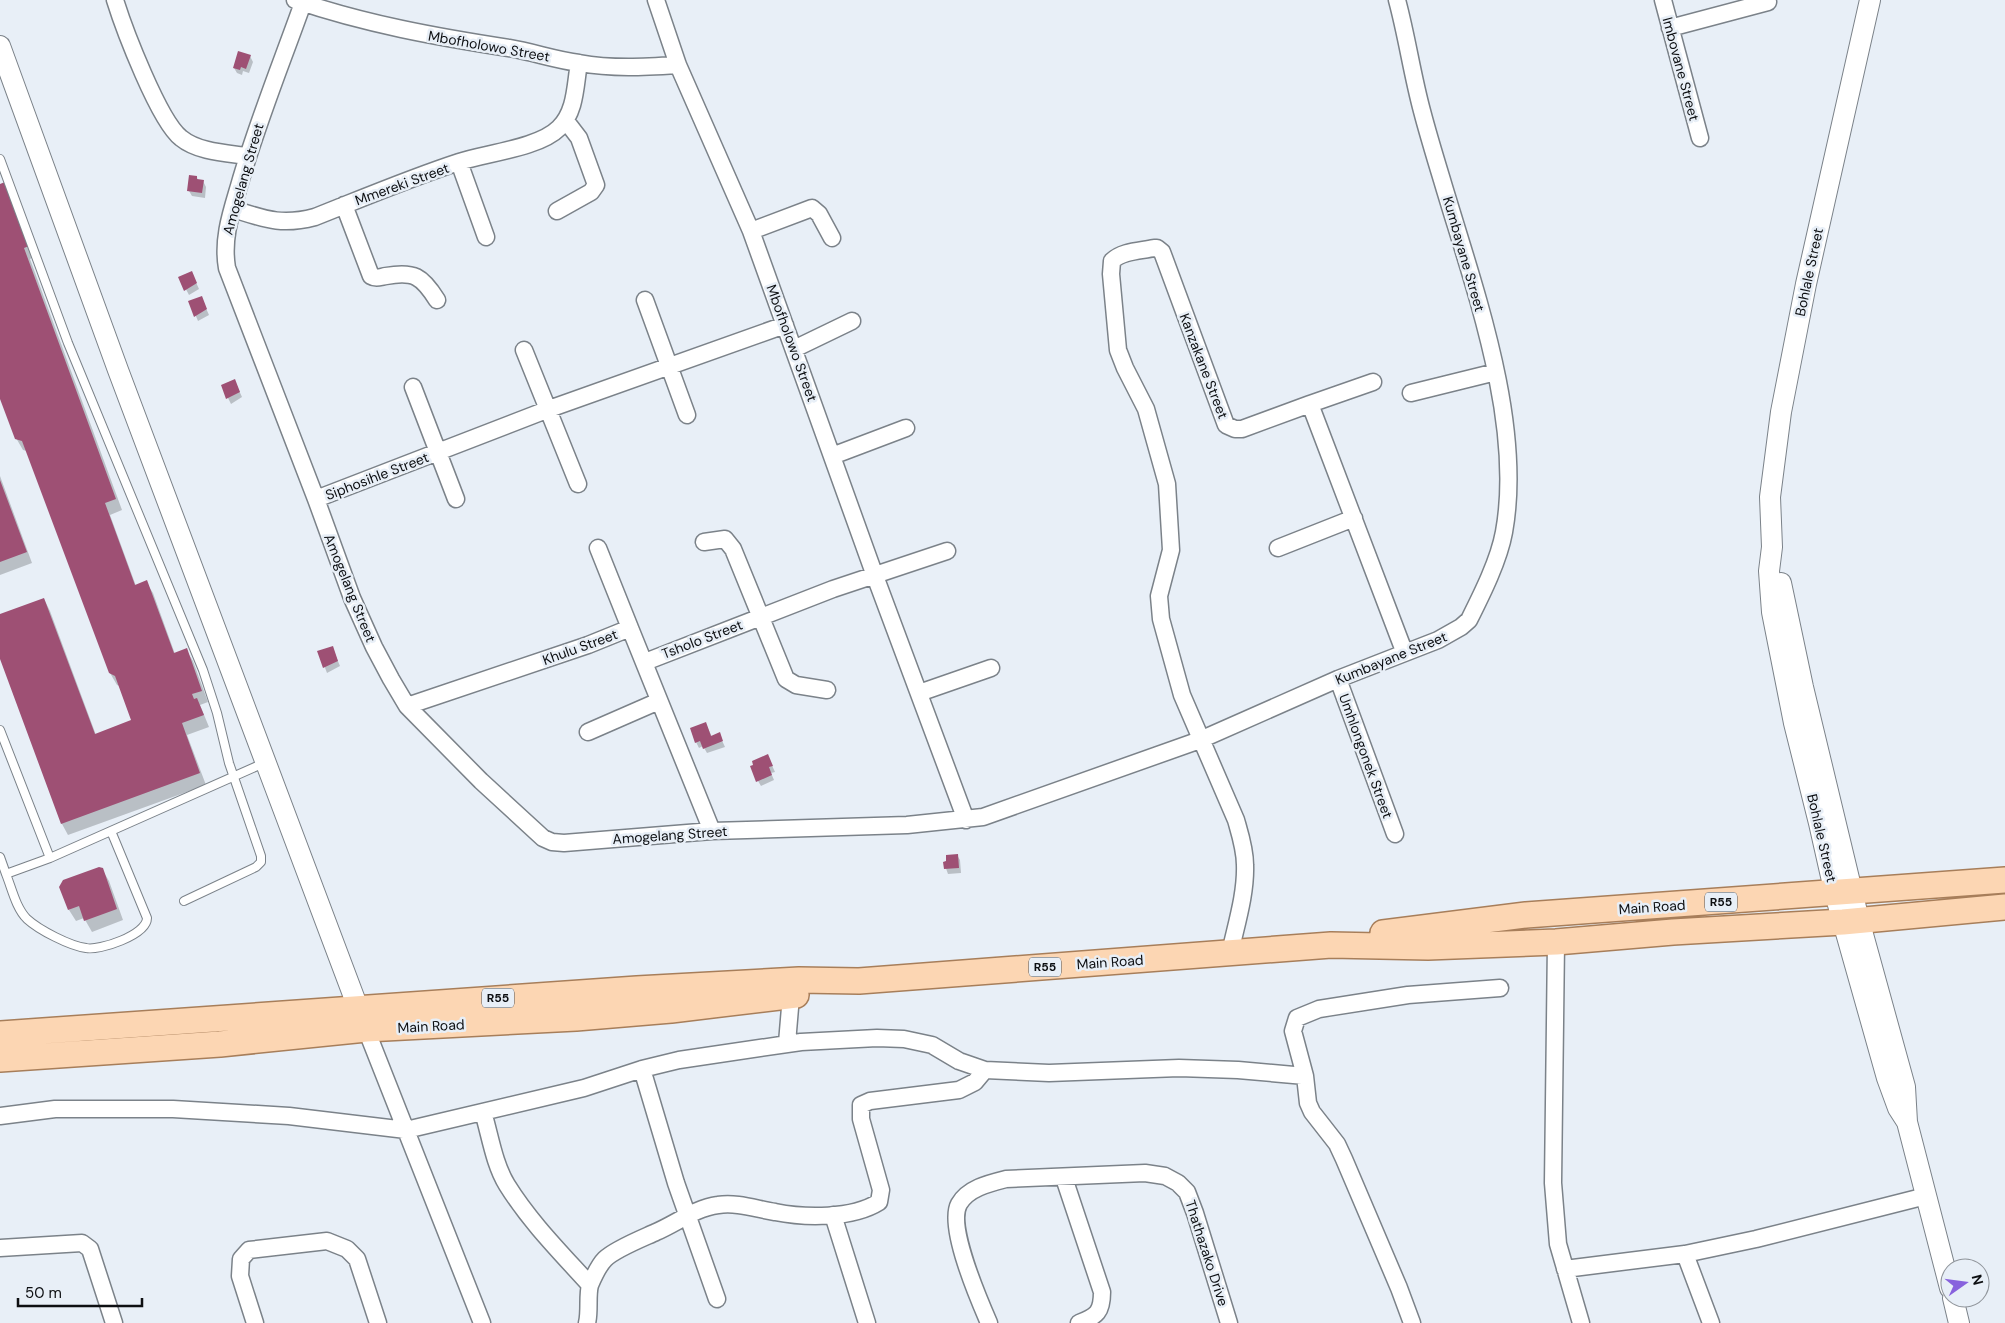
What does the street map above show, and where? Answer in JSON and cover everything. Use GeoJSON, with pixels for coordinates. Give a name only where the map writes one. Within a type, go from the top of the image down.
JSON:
{"type":"FeatureCollection","features":[{"type":"Feature","properties":{"kind":"main road","name":"Main Road"},"geometry":{"type":"LineString","coordinates":[[1331,945],[1378,934],[1526,915],[2005,880]]}},
{"type":"Feature","properties":{"kind":"main road","name":"Main Road"},"geometry":{"type":"LineString","coordinates":[[0,1059],[220,1044],[362,1019],[770,981],[859,980],[1331,945],[1428,947],[1556,942],[1673,932],[1851,921],[2005,907]]}},
{"type":"Feature","properties":{"kind":"main road","name":"Main Road"},"geometry":{"type":"LineString","coordinates":[[0,1034],[216,1020],[576,1018],[671,1010],[826,992],[859,980]]}},
{"type":"Feature","properties":{"kind":"street"},"geometry":{"type":"LineString","coordinates":[[115,0],[156,101],[172,130],[181,139],[192,144],[207,149],[247,156]]}},
{"type":"Feature","properties":{"kind":"street","name":"Mbofholowo Street"},"geometry":{"type":"LineString","coordinates":[[656,0],[678,65],[751,231],[875,576],[966,820]]}},
{"type":"Feature","properties":{"kind":"street","name":"Kumbayane Street"},"geometry":{"type":"LineString","coordinates":[[1021,804],[1200,740],[1404,651],[1450,634],[1468,620],[1500,546],[1504,531],[1508,475],[1506,436],[1496,372],[1422,110],[1397,0]]}},
{"type":"Feature","properties":{"kind":"street","name":"Imbovane Street"},"geometry":{"type":"LineString","coordinates":[[1663,0],[1700,138]]}},
{"type":"Feature","properties":{"kind":"street","name":"Bohlale Street"},"geometry":{"type":"LineString","coordinates":[[1870,0],[1806,284],[1781,412],[1770,497],[1772,547],[1769,571],[1772,612],[1794,723],[1820,823],[1844,893],[1887,1078],[1898,1108],[1907,1122],[1942,1258]]}},
{"type":"Feature","properties":{"kind":"street","name":"Amogelang Street"},"geometry":{"type":"LineString","coordinates":[[300,1],[247,156],[226,234],[224,252],[227,268],[352,598],[374,647],[407,706],[481,781],[543,838],[552,842],[564,843],[712,831],[907,825],[983,818],[1021,804]]}},
{"type":"Feature","properties":{"kind":"street","name":"Mbofholowo Street"},"geometry":{"type":"LineString","coordinates":[[300,1],[393,28],[526,51],[578,63],[630,67],[678,65]]}},
{"type":"Feature","properties":{"kind":"street"},"geometry":{"type":"LineString","coordinates":[[1670,28],[1768,2]]}},
{"type":"Feature","properties":{"kind":"street"},"geometry":{"type":"LineString","coordinates":[[0,46],[118,370],[362,1019],[482,1323]]}},
{"type":"Feature","properties":{"kind":"street"},"geometry":{"type":"LineString","coordinates":[[557,211],[591,192],[596,186],[579,138],[566,121],[573,104],[578,63]]}},
{"type":"Feature","properties":{"kind":"street","name":"Mmereki Street"},"geometry":{"type":"LineString","coordinates":[[233,209],[271,220],[286,222],[315,217],[459,162],[544,138],[552,134],[566,121]]}},
{"type":"Feature","properties":{"kind":"street","name":"Mmereki Street"},"geometry":{"type":"LineString","coordinates":[[459,162],[486,237]]}},
{"type":"Feature","properties":{"kind":"street","name":"Mmereki Street"},"geometry":{"type":"LineString","coordinates":[[344,205],[371,276],[375,278],[401,274],[416,276],[423,280],[437,300]]}},
{"type":"Feature","properties":{"kind":"street"},"geometry":{"type":"LineString","coordinates":[[751,231],[812,208],[819,214],[832,238]]}},
{"type":"Feature","properties":{"kind":"street","name":"Kanzakane Street"},"geometry":{"type":"LineString","coordinates":[[1200,740],[1182,695],[1161,620],[1159,596],[1171,550],[1167,484],[1146,408],[1125,368],[1118,350],[1111,274],[1112,261],[1119,256],[1154,248],[1162,252],[1226,425],[1235,429],[1242,429],[1373,382]]}},
{"type":"Feature","properties":{"kind":"street"},"geometry":{"type":"LineString","coordinates":[[645,300],[687,415]]}},
{"type":"Feature","properties":{"kind":"street"},"geometry":{"type":"LineString","coordinates":[[794,349],[852,321]]}},
{"type":"Feature","properties":{"kind":"street","name":"Siphosihle Street"},"geometry":{"type":"LineString","coordinates":[[316,499],[549,409],[785,324]]}},
{"type":"Feature","properties":{"kind":"street"},"geometry":{"type":"LineString","coordinates":[[524,350],[578,484]]}},
{"type":"Feature","properties":{"kind":"street"},"geometry":{"type":"LineString","coordinates":[[1411,393],[1496,372]]}},
{"type":"Feature","properties":{"kind":"street","name":"Siphosihle Street"},"geometry":{"type":"LineString","coordinates":[[413,387],[456,499]]}},
{"type":"Feature","properties":{"kind":"street"},"geometry":{"type":"LineString","coordinates":[[1310,404],[1404,651]]}},
{"type":"Feature","properties":{"kind":"street"},"geometry":{"type":"LineString","coordinates":[[832,456],[906,428]]}},
{"type":"Feature","properties":{"kind":"street"},"geometry":{"type":"LineString","coordinates":[[1278,548],[1354,518]]}},
{"type":"Feature","properties":{"kind":"street","name":"Tsholo Street"},"geometry":{"type":"LineString","coordinates":[[704,542],[721,538],[728,541],[733,549],[786,679],[796,685],[827,690]]}},
{"type":"Feature","properties":{"kind":"street"},"geometry":{"type":"LineString","coordinates":[[598,548],[630,628]]}},
{"type":"Feature","properties":{"kind":"street"},"geometry":{"type":"LineString","coordinates":[[875,576],[947,551]]}},
{"type":"Feature","properties":{"kind":"street","name":"Tsholo Street"},"geometry":{"type":"LineString","coordinates":[[645,662],[760,617],[875,576]]}},
{"type":"Feature","properties":{"kind":"street","name":"Khulu Street"},"geometry":{"type":"LineString","coordinates":[[407,706],[588,645],[630,628],[712,831]]}},
{"type":"Feature","properties":{"kind":"street"},"geometry":{"type":"LineString","coordinates":[[919,693],[991,668]]}},
{"type":"Feature","properties":{"kind":"street","name":"Umhlongonek Street"},"geometry":{"type":"LineString","coordinates":[[1338,679],[1395,834]]}},
{"type":"Feature","properties":{"kind":"street"},"geometry":{"type":"LineString","coordinates":[[588,732],[660,701]]}},
{"type":"Feature","properties":{"kind":"street"},"geometry":{"type":"LineString","coordinates":[[1200,740],[1236,820],[1242,840],[1245,865],[1244,884],[1230,953]]}},
{"type":"Feature","properties":{"kind":"street"},"geometry":{"type":"LineString","coordinates":[[1556,942],[1553,1183],[1558,1244],[1581,1323]]}},
{"type":"Feature","properties":{"kind":"street"},"geometry":{"type":"LineString","coordinates":[[1412,1323],[1396,1280],[1337,1144],[1312,1112],[1308,1103],[1305,1076],[1293,1031],[1297,1018],[1319,1009],[1408,995],[1500,988]]}},
{"type":"Feature","properties":{"kind":"street"},"geometry":{"type":"LineString","coordinates":[[786,1044],[790,996]]}},
{"type":"Feature","properties":{"kind":"street"},"geometry":{"type":"LineString","coordinates":[[0,1116],[55,1109],[173,1109],[289,1116],[406,1130],[584,1088],[642,1069],[720,1053],[786,1044],[877,1038],[904,1039],[932,1045],[959,1061],[986,1070],[1049,1073],[1179,1068],[1238,1070],[1305,1076]]}},
{"type":"Feature","properties":{"kind":"street"},"geometry":{"type":"LineString","coordinates":[[642,1069],[687,1216],[717,1299]]}},
{"type":"Feature","properties":{"kind":"street"},"geometry":{"type":"LineString","coordinates":[[587,1323],[590,1285],[605,1259],[699,1209],[720,1205],[741,1205],[807,1216],[833,1215],[870,1208],[879,1202],[881,1190],[861,1119],[862,1105],[870,1101],[959,1090],[975,1082],[986,1070]]}},
{"type":"Feature","properties":{"kind":"street"},"geometry":{"type":"LineString","coordinates":[[483,1112],[495,1154],[506,1183],[542,1232],[590,1285]]}},
{"type":"Feature","properties":{"kind":"street","name":"Thathazako Drive"},"geometry":{"type":"LineString","coordinates":[[989,1323],[961,1249],[956,1216],[959,1203],[973,1190],[988,1183],[1006,1180],[1145,1173],[1165,1176],[1178,1183],[1187,1192],[1196,1212],[1229,1323]]}},
{"type":"Feature","properties":{"kind":"street"},"geometry":{"type":"LineString","coordinates":[[1064,1178],[1102,1292],[1099,1312],[1092,1318],[1079,1323]]}},
{"type":"Feature","properties":{"kind":"street"},"geometry":{"type":"LineString","coordinates":[[1565,1270],[1685,1254],[1756,1239],[1926,1196]]}},
{"type":"Feature","properties":{"kind":"street"},"geometry":{"type":"LineString","coordinates":[[833,1215],[867,1323]]}},
{"type":"Feature","properties":{"kind":"street"},"geometry":{"type":"LineString","coordinates":[[255,1323],[240,1276],[241,1259],[249,1250],[327,1241],[347,1249],[357,1259],[378,1323]]}},
{"type":"Feature","properties":{"kind":"street"},"geometry":{"type":"LineString","coordinates":[[0,1248],[82,1244],[90,1249],[114,1323]]}},
{"type":"Feature","properties":{"kind":"street"},"geometry":{"type":"LineString","coordinates":[[1685,1254],[1711,1323]]}},
{"type":"Feature","properties":{"kind":"street"},"geometry":{"type":"LineString","coordinates":[[1955,1308],[1959,1323]]}},
{"type":"Feature","properties":{"kind":"lane"},"geometry":{"type":"LineString","coordinates":[[0,159],[68,343],[203,670],[217,713],[223,743],[261,856],[261,862],[256,868],[184,901]]}},
{"type":"Feature","properties":{"kind":"lane"},"geometry":{"type":"LineString","coordinates":[[0,730],[50,858]]}},
{"type":"Feature","properties":{"kind":"lane"},"geometry":{"type":"LineString","coordinates":[[6,874],[50,858],[266,762]]}},
{"type":"Feature","properties":{"kind":"lane"},"geometry":{"type":"LineString","coordinates":[[0,857],[23,915],[59,938],[84,948],[92,949],[128,938],[141,930],[147,923],[147,918],[111,830]]}},
{"type":"Feature","properties":{"kind":"building"},"geometry":{"type":"Polygon","coordinates":[[[238,51],[251,55],[246,69],[241,67],[240,70],[233,68],[238,51]]]}},
{"type":"Feature","properties":{"kind":"building"},"geometry":{"type":"Polygon","coordinates":[[[189,175],[197,176],[197,179],[204,180],[202,193],[187,191],[189,175]]]}},
{"type":"Feature","properties":{"kind":"building"},"geometry":{"type":"Polygon","coordinates":[[[5,182],[29,246],[24,248],[116,499],[105,503],[135,585],[147,580],[174,653],[187,648],[202,691],[192,694],[194,699],[197,698],[204,715],[182,723],[200,773],[61,824],[0,659],[0,614],[44,598],[95,734],[131,720],[115,676],[109,673],[22,441],[15,439],[0,399],[0,184],[5,182]]]}},
{"type":"Feature","properties":{"kind":"building"},"geometry":{"type":"Polygon","coordinates":[[[192,271],[197,283],[184,291],[178,277],[192,271]]]}},
{"type":"Feature","properties":{"kind":"building"},"geometry":{"type":"Polygon","coordinates":[[[202,296],[207,309],[194,317],[188,301],[202,296]]]}},
{"type":"Feature","properties":{"kind":"building"},"geometry":{"type":"Polygon","coordinates":[[[235,379],[240,392],[226,399],[221,385],[235,379]]]}},
{"type":"Feature","properties":{"kind":"building"},"geometry":{"type":"Polygon","coordinates":[[[0,480],[27,552],[0,562],[0,480]]]}},
{"type":"Feature","properties":{"kind":"building"},"geometry":{"type":"Polygon","coordinates":[[[333,646],[338,661],[323,668],[317,651],[333,646]]]}},
{"type":"Feature","properties":{"kind":"building"},"geometry":{"type":"Polygon","coordinates":[[[706,722],[711,736],[720,732],[723,741],[703,749],[700,741],[695,743],[690,728],[706,722]]]}},
{"type":"Feature","properties":{"kind":"building"},"geometry":{"type":"Polygon","coordinates":[[[768,754],[773,766],[769,767],[772,775],[756,782],[750,766],[753,765],[752,761],[768,754]]]}},
{"type":"Feature","properties":{"kind":"building"},"geometry":{"type":"Polygon","coordinates":[[[958,854],[959,868],[944,869],[943,862],[946,861],[946,855],[958,854]]]}},
{"type":"Feature","properties":{"kind":"building"},"geometry":{"type":"Polygon","coordinates":[[[99,867],[103,868],[117,909],[84,921],[79,906],[68,910],[59,887],[63,880],[99,867]]]}}]}
